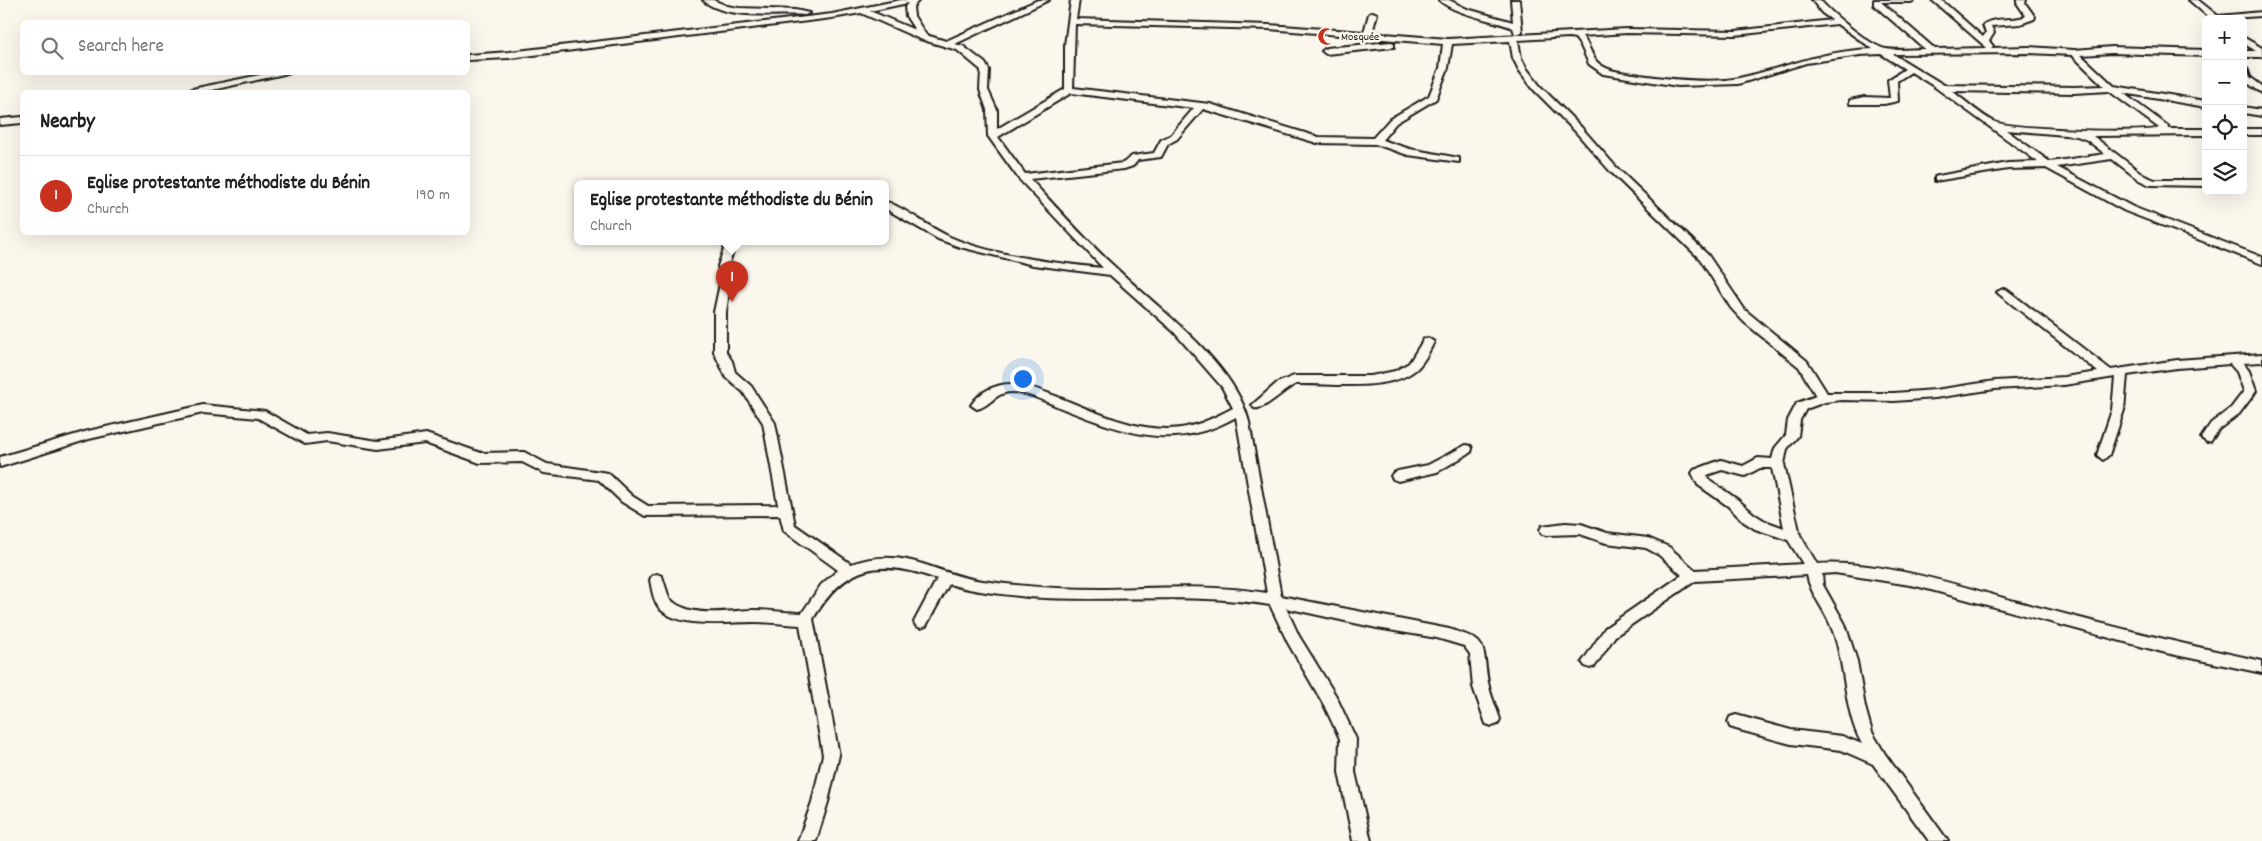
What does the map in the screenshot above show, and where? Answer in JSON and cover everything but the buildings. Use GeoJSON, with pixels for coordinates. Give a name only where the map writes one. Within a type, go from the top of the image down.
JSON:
{"type":"FeatureCollection","features":[{"type":"Feature","properties":{"kind":"street"},"geometry":{"type":"LineString","coordinates":[[707,0],[712,5],[726,8],[832,16]]}},
{"type":"Feature","properties":{"kind":"street"},"geometry":{"type":"LineString","coordinates":[[470,58],[528,53],[832,16],[914,0]]}},
{"type":"Feature","properties":{"kind":"street"},"geometry":{"type":"LineString","coordinates":[[914,0],[910,7],[910,16],[923,37]]}},
{"type":"Feature","properties":{"kind":"street"},"geometry":{"type":"LineString","coordinates":[[947,44],[1044,0]]}},
{"type":"Feature","properties":{"kind":"street"},"geometry":{"type":"LineString","coordinates":[[1069,90],[1071,21],[1075,0]]}},
{"type":"Feature","properties":{"kind":"street"},"geometry":{"type":"LineString","coordinates":[[1443,0],[1464,12],[1492,17],[1517,26]]}},
{"type":"Feature","properties":{"kind":"street"},"geometry":{"type":"LineString","coordinates":[[1515,0],[1517,58],[1523,70],[1537,88],[1578,129],[1613,170],[1704,257],[1713,269],[1718,283],[1740,311],[1759,330],[1789,350],[1805,366],[1823,398]]}},
{"type":"Feature","properties":{"kind":"street"},"geometry":{"type":"LineString","coordinates":[[1816,0],[1821,8],[1837,22],[1879,51],[1942,88],[2047,166],[2128,209],[2262,261]]}},
{"type":"Feature","properties":{"kind":"street"},"geometry":{"type":"LineString","coordinates":[[1878,0],[1877,3],[1883,9],[1900,21],[1933,51]]}},
{"type":"Feature","properties":{"kind":"street"},"geometry":{"type":"LineString","coordinates":[[1883,0],[1911,0]]}},
{"type":"Feature","properties":{"kind":"street"},"geometry":{"type":"LineString","coordinates":[[1936,0],[1994,51]]}},
{"type":"Feature","properties":{"kind":"street"},"geometry":{"type":"LineString","coordinates":[[1984,42],[1990,33],[1987,25],[1990,23],[2020,22],[2031,18],[2021,3],[2022,0]]}},
{"type":"Feature","properties":{"kind":"street"},"geometry":{"type":"LineString","coordinates":[[2193,0],[2212,15]]}},
{"type":"Feature","properties":{"kind":"street"},"geometry":{"type":"LineString","coordinates":[[864,11],[923,37],[960,48],[978,60],[985,70],[984,90],[992,110],[993,136],[1022,177],[1113,272],[1178,329],[1227,385],[1240,409],[1275,600],[1293,639],[1330,701],[1348,739],[1348,772],[1362,841]]}},
{"type":"Feature","properties":{"kind":"street"},"geometry":{"type":"LineString","coordinates":[[1367,37],[1373,14]]}},
{"type":"Feature","properties":{"kind":"street"},"geometry":{"type":"LineString","coordinates":[[2247,16],[2262,14]]}},
{"type":"Feature","properties":{"kind":"street"},"geometry":{"type":"LineString","coordinates":[[1071,21],[1269,28],[1426,42],[1577,36],[1585,45],[1592,62],[1606,72],[1678,83],[1738,80],[1805,61],[1879,51],[2074,53],[2112,50],[2202,53]]}},
{"type":"Feature","properties":{"kind":"street"},"geometry":{"type":"LineString","coordinates":[[1558,37],[1627,31],[1745,32],[1837,22]]}},
{"type":"Feature","properties":{"kind":"street"},"geometry":{"type":"LineString","coordinates":[[2247,41],[2262,53]]}},
{"type":"Feature","properties":{"kind":"street"},"geometry":{"type":"LineString","coordinates":[[1326,51],[1426,42]]}},
{"type":"Feature","properties":{"kind":"street"},"geometry":{"type":"LineString","coordinates":[[1376,141],[1393,121],[1433,97],[1444,68],[1448,42]]}},
{"type":"Feature","properties":{"kind":"street"},"geometry":{"type":"LineString","coordinates":[[2074,53],[2111,88],[2165,128],[2162,131]]}},
{"type":"Feature","properties":{"kind":"street"},"geometry":{"type":"LineString","coordinates":[[2247,54],[2262,53]]}},
{"type":"Feature","properties":{"kind":"street"},"geometry":{"type":"LineString","coordinates":[[1853,102],[1862,100],[1888,102],[1895,99],[1892,80],[1910,69]]}},
{"type":"Feature","properties":{"kind":"street"},"geometry":{"type":"LineString","coordinates":[[201,90],[273,75]]}},
{"type":"Feature","properties":{"kind":"street"},"geometry":{"type":"LineString","coordinates":[[244,90],[252,79]]}},
{"type":"Feature","properties":{"kind":"street"},"geometry":{"type":"LineString","coordinates":[[2247,79],[2262,90]]}},
{"type":"Feature","properties":{"kind":"street"},"geometry":{"type":"LineString","coordinates":[[1942,88],[2074,90],[2111,88],[2202,103]]}},
{"type":"Feature","properties":{"kind":"street"},"geometry":{"type":"LineString","coordinates":[[993,136],[1069,90],[1200,106],[1221,110],[1317,140],[1376,141],[1408,152],[1456,160]]}},
{"type":"Feature","properties":{"kind":"street"},"geometry":{"type":"LineString","coordinates":[[1022,177],[1124,166],[1130,164],[1135,158],[1156,156],[1159,154],[1164,142],[1174,137],[1200,106]]}},
{"type":"Feature","properties":{"kind":"street"},"geometry":{"type":"LineString","coordinates":[[2247,111],[2262,113]]}},
{"type":"Feature","properties":{"kind":"street"},"geometry":{"type":"LineString","coordinates":[[0,122],[20,120]]}},
{"type":"Feature","properties":{"kind":"street"},"geometry":{"type":"LineString","coordinates":[[1991,124],[2014,129],[2080,133],[2202,132]]}},
{"type":"Feature","properties":{"kind":"street"},"geometry":{"type":"LineString","coordinates":[[2247,132],[2262,132]]}},
{"type":"Feature","properties":{"kind":"street"},"geometry":{"type":"LineString","coordinates":[[2080,133],[2115,156],[2133,173],[2154,183],[2202,183]]}},
{"type":"Feature","properties":{"kind":"street"},"geometry":{"type":"LineString","coordinates":[[1938,179],[2008,166],[2047,166],[2115,156]]}},
{"type":"Feature","properties":{"kind":"street"},"geometry":{"type":"LineString","coordinates":[[889,206],[903,211],[942,237],[961,244],[1037,263],[1113,272]]}},
{"type":"Feature","properties":{"kind":"street"},"geometry":{"type":"LineString","coordinates":[[731,245],[723,266],[726,279],[720,312],[720,352],[726,361],[730,374],[747,389],[769,423],[789,527],[847,570]]}},
{"type":"Feature","properties":{"kind":"street"},"geometry":{"type":"LineString","coordinates":[[2003,292],[2115,373],[2118,410],[2102,455]]}},
{"type":"Feature","properties":{"kind":"street"},"geometry":{"type":"LineString","coordinates":[[1258,405],[1281,386],[1294,380],[1384,378],[1401,374],[1411,367],[1428,342]]}},
{"type":"Feature","properties":{"kind":"street"},"geometry":{"type":"LineString","coordinates":[[1939,841],[1880,759],[1865,734],[1857,707],[1850,661],[1838,624],[1816,585],[1814,571],[1793,536],[1778,464],[1781,448],[1792,436],[1794,420],[1801,406],[1823,398],[1918,395],[1995,385],[2064,381],[2177,364],[2262,358]]}},
{"type":"Feature","properties":{"kind":"street"},"geometry":{"type":"LineString","coordinates":[[2208,438],[2215,426],[2235,411],[2250,391],[2243,372],[2234,361]]}},
{"type":"Feature","properties":{"kind":"street"},"geometry":{"type":"LineString","coordinates":[[977,405],[992,392],[1012,388],[1031,392],[1143,432],[1172,434],[1196,431],[1213,425],[1240,409]]}},
{"type":"Feature","properties":{"kind":"street"},"geometry":{"type":"LineString","coordinates":[[0,462],[88,435],[203,409],[261,414],[305,440],[327,438],[378,445],[426,438],[480,458],[524,457],[544,468],[603,476],[627,498],[645,511],[786,510]]}},
{"type":"Feature","properties":{"kind":"street"},"geometry":{"type":"LineString","coordinates":[[1398,476],[1432,469],[1466,449]]}},
{"type":"Feature","properties":{"kind":"street"},"geometry":{"type":"LineString","coordinates":[[1778,464],[1758,463],[1745,471],[1721,465],[1699,473],[1703,482],[1733,503],[1749,518],[1760,525],[1793,536]]}},
{"type":"Feature","properties":{"kind":"street"},"geometry":{"type":"LineString","coordinates":[[1547,530],[1565,528],[1581,530],[1606,538],[1648,543],[1664,551],[1692,576]]}},
{"type":"Feature","properties":{"kind":"street"},"geometry":{"type":"LineString","coordinates":[[807,841],[820,802],[831,755],[806,619],[817,599],[832,581],[847,570],[896,561],[914,564],[946,577],[973,584],[1050,594],[1139,595],[1177,592],[1218,593],[1275,600],[1471,642],[1478,657],[1480,682],[1492,719]]}},
{"type":"Feature","properties":{"kind":"street"},"geometry":{"type":"LineString","coordinates":[[1590,662],[1610,632],[1692,576],[1814,571],[1835,568],[1916,580],[2166,647],[2262,667]]}},
{"type":"Feature","properties":{"kind":"street"},"geometry":{"type":"LineString","coordinates":[[921,622],[946,577]]}},
{"type":"Feature","properties":{"kind":"street"},"geometry":{"type":"LineString","coordinates":[[657,580],[662,598],[667,606],[687,614],[708,618],[754,616],[806,619]]}},
{"type":"Feature","properties":{"kind":"street"},"geometry":{"type":"LineString","coordinates":[[1736,722],[1791,737],[1842,743],[1880,759]]}},
{"type":"Feature","properties":{"kind":"place","name":"Mosquée"},"geometry":{"type":"Point","coordinates":[1327,37]}},
{"type":"Feature","properties":{"kind":"place","name":"Eglise protestante méthodiste du Bénin"},"geometry":{"type":"Point","coordinates":[732,302]}}]}
